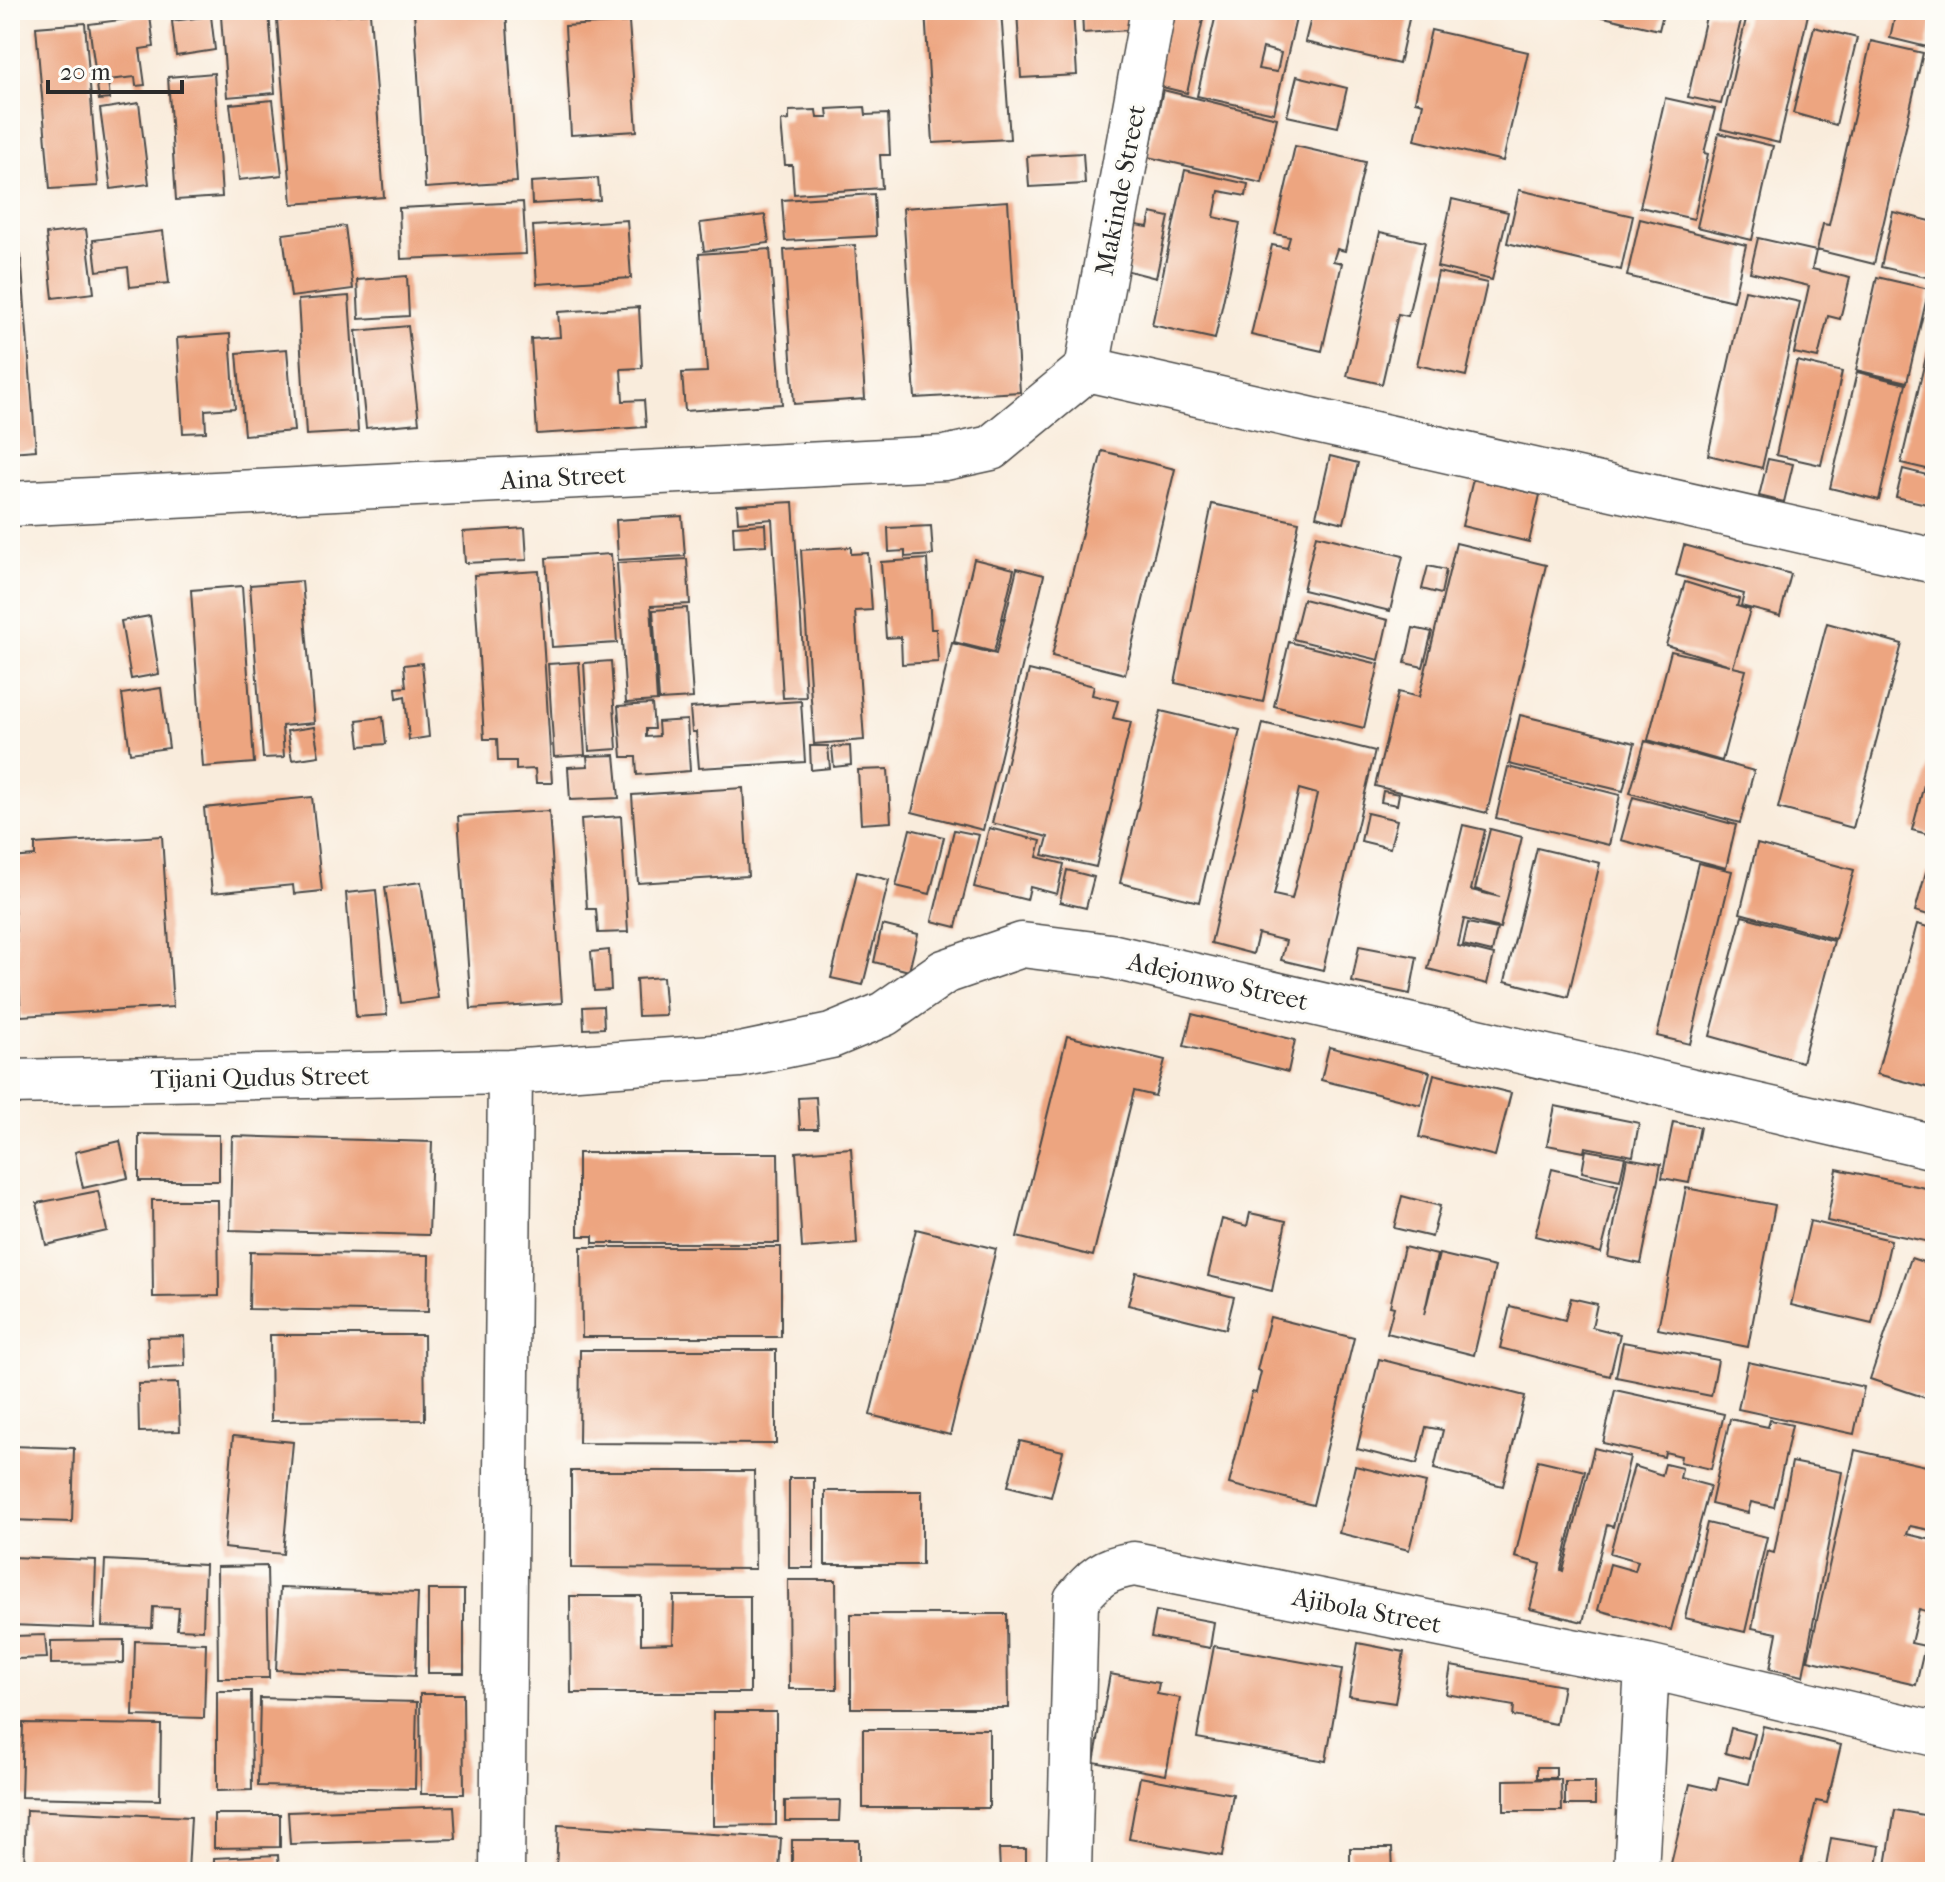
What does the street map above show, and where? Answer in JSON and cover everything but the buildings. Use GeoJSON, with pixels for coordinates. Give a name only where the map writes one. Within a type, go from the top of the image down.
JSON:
{"type":"FeatureCollection","features":[{"type":"Feature","properties":{"kind":"street","name":"Makinde Street"},"geometry":{"type":"LineString","coordinates":[[1087,369],[1153,10]]}},
{"type":"Feature","properties":{"kind":"street","name":"Aina Street"},"geometry":{"type":"LineString","coordinates":[[10,504],[945,458],[991,448],[1087,369]]}},
{"type":"Feature","properties":{"kind":"street"},"geometry":{"type":"LineString","coordinates":[[1087,369],[1935,561]]}},
{"type":"Feature","properties":{"kind":"street","name":"Adejonwo Street"},"geometry":{"type":"LineString","coordinates":[[510,1072],[740,1055],[831,1036],[884,1014],[944,972],[1022,945],[1110,956],[1935,1147]]}},
{"type":"Feature","properties":{"kind":"street"},"geometry":{"type":"LineString","coordinates":[[502,1872],[510,1072]]}},
{"type":"Feature","properties":{"kind":"street","name":"Tijani Qudus Street"},"geometry":{"type":"LineString","coordinates":[[10,1082],[510,1072]]}},
{"type":"Feature","properties":{"kind":"street","name":"Ajibola Street"},"geometry":{"type":"LineString","coordinates":[[1069,1872],[1076,1600],[1095,1578],[1110,1568],[1134,1564],[1647,1666],[1935,1734]]}},
{"type":"Feature","properties":{"kind":"street"},"geometry":{"type":"LineString","coordinates":[[1636,1872],[1647,1666]]}}]}
